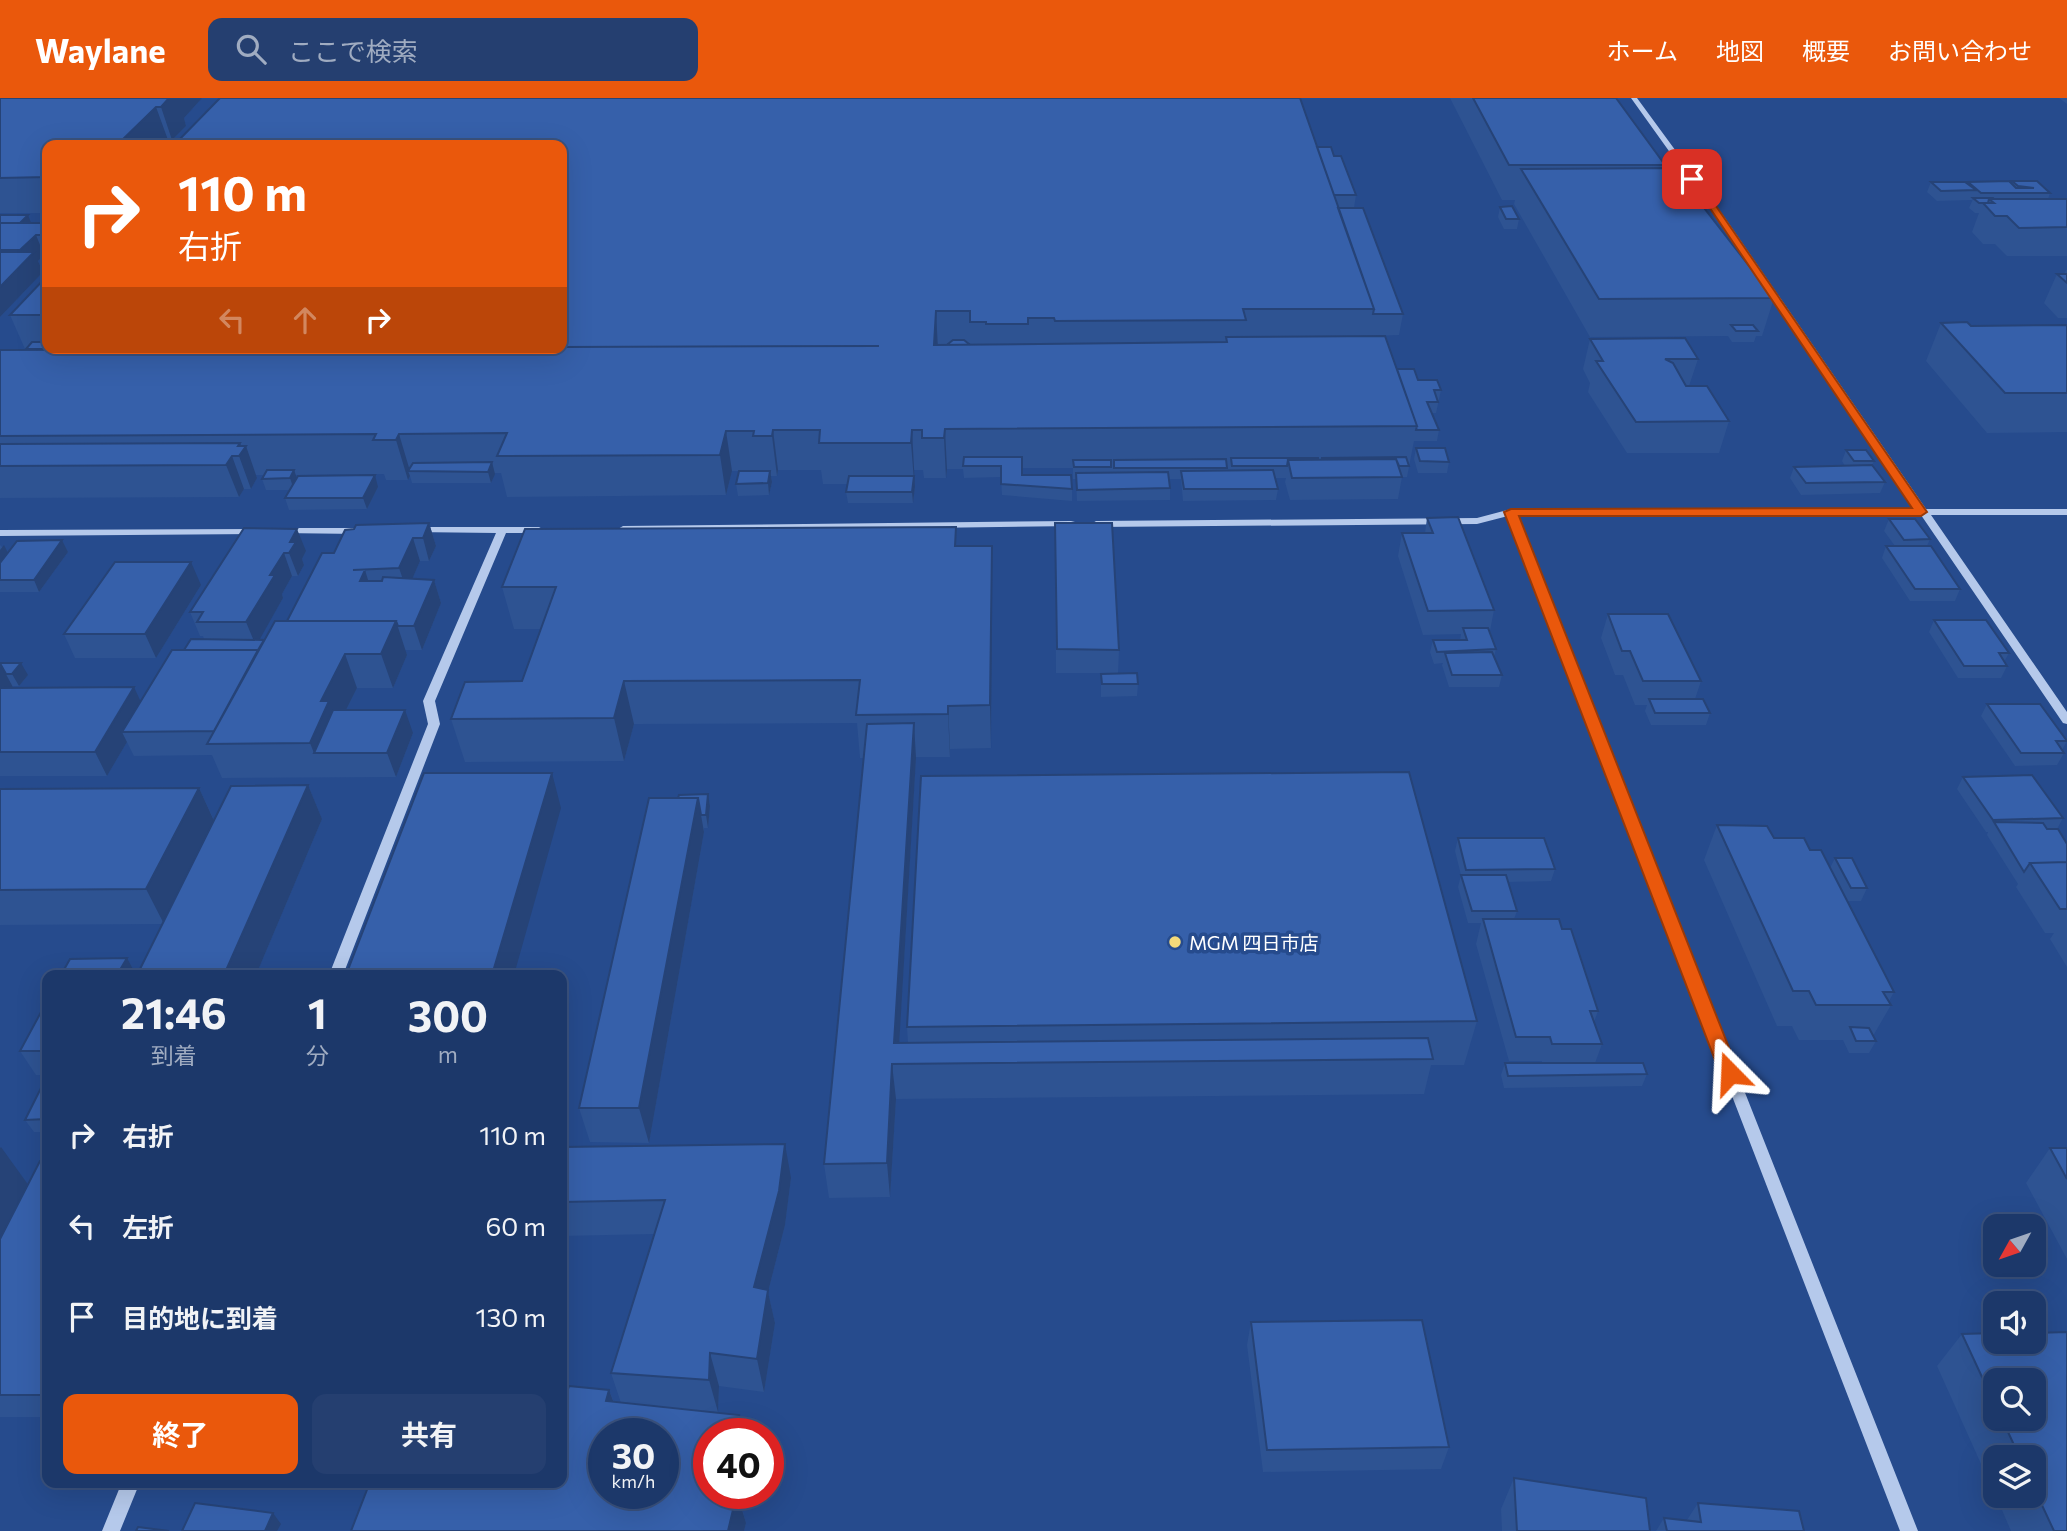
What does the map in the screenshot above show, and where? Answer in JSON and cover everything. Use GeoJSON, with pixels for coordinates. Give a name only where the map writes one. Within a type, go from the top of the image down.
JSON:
{"type":"FeatureCollection","features":[{"type":"Feature","properties":{"kind":"street"},"geometry":{"type":"LineString","coordinates":[[1634,98],[1722,220],[2067,720]]}},
{"type":"Feature","properties":{"kind":"street"},"geometry":{"type":"LineString","coordinates":[[613,529],[1477,521],[1511,512],[2067,512]]}},
{"type":"Feature","properties":{"kind":"street"},"geometry":{"type":"LineString","coordinates":[[1511,512],[1909,1531]]}},
{"type":"Feature","properties":{"kind":"street"},"geometry":{"type":"LineString","coordinates":[[404,531],[557,529]]}},
{"type":"Feature","properties":{"kind":"street"},"geometry":{"type":"LineString","coordinates":[[338,970],[434,724],[429,701],[502,530]]}},
{"type":"Feature","properties":{"kind":"street"},"geometry":{"type":"LineString","coordinates":[[0,533],[265,531]]}},
{"type":"Feature","properties":{"kind":"street"},"geometry":{"type":"LineString","coordinates":[[279,531],[376,531]]}},
{"type":"Feature","properties":{"kind":"street"},"geometry":{"type":"LineString","coordinates":[[111,1531],[129,1488]]}},
{"type":"Feature","properties":{"kind":"building"},"geometry":{"type":"Polygon","coordinates":[[[0,98],[169,98],[122,140],[42,140],[42,177],[0,178],[0,98]]]}},
{"type":"Feature","properties":{"kind":"building"},"geometry":{"type":"Polygon","coordinates":[[[220,98],[1300,98],[1374,309],[1243,309],[1246,320],[1055,321],[1054,318],[1028,318],[1028,324],[970,322],[970,311],[936,311],[934,345],[1227,342],[1226,337],[1385,336],[1417,426],[945,429],[944,438],[922,438],[922,430],[912,430],[911,443],[819,443],[820,430],[773,430],[772,436],[753,436],[754,431],[726,431],[720,455],[497,456],[507,433],[399,434],[396,440],[373,440],[376,434],[0,436],[0,350],[42,350],[42,354],[567,354],[567,140],[179,140],[220,98]]]}},
{"type":"Feature","properties":{"kind":"building"},"geometry":{"type":"Polygon","coordinates":[[[1473,98],[1616,98],[1665,165],[1509,165],[1473,98]]]}},
{"type":"Feature","properties":{"kind":"building"},"geometry":{"type":"Polygon","coordinates":[[[1317,147],[1331,147],[1334,156],[1341,156],[1356,195],[1334,195],[1317,147]]]}},
{"type":"Feature","properties":{"kind":"building"},"geometry":{"type":"Polygon","coordinates":[[[1673,168],[1774,298],[1599,299],[1521,169],[1673,168]]]}},
{"type":"Feature","properties":{"kind":"building"},"geometry":{"type":"Polygon","coordinates":[[[2009,181],[2016,188],[2034,188],[2018,186],[2012,181],[2037,181],[2050,193],[1981,193],[1968,182],[2009,181]]]}},
{"type":"Feature","properties":{"kind":"building"},"geometry":{"type":"Polygon","coordinates":[[[1931,182],[1965,182],[1976,190],[1941,191],[1931,182]]]}},
{"type":"Feature","properties":{"kind":"building"},"geometry":{"type":"Polygon","coordinates":[[[1973,198],[1994,199],[1989,199],[1988,203],[1979,203],[1973,198]]]}},
{"type":"Feature","properties":{"kind":"building"},"geometry":{"type":"Polygon","coordinates":[[[1989,199],[2067,199],[2067,227],[2019,228],[2007,216],[1995,216],[1983,203],[1994,203],[1989,199]]]}},
{"type":"Feature","properties":{"kind":"building"},"geometry":{"type":"Polygon","coordinates":[[[1512,206],[1519,219],[1506,219],[1500,207],[1512,206]]]}},
{"type":"Feature","properties":{"kind":"building"},"geometry":{"type":"Polygon","coordinates":[[[1338,208],[1363,208],[1403,314],[1373,314],[1374,309],[1338,208]]]}},
{"type":"Feature","properties":{"kind":"building"},"geometry":{"type":"Polygon","coordinates":[[[0,215],[28,215],[20,223],[0,223],[0,215]]]}},
{"type":"Feature","properties":{"kind":"building"},"geometry":{"type":"Polygon","coordinates":[[[0,223],[42,223],[42,235],[36,235],[20,250],[0,250],[0,223]]]}},
{"type":"Feature","properties":{"kind":"building"},"geometry":{"type":"Polygon","coordinates":[[[0,252],[34,252],[0,287],[0,252]]]}},
{"type":"Feature","properties":{"kind":"building"},"geometry":{"type":"Polygon","coordinates":[[[2057,274],[2067,274],[2067,283],[2057,274]]]}},
{"type":"Feature","properties":{"kind":"building"},"geometry":{"type":"Polygon","coordinates":[[[42,281],[42,315],[10,315],[42,281]]]}},
{"type":"Feature","properties":{"kind":"building"},"geometry":{"type":"Polygon","coordinates":[[[1967,322],[1971,326],[2067,325],[2067,393],[2005,393],[1941,323],[1967,322]]]}},
{"type":"Feature","properties":{"kind":"building"},"geometry":{"type":"Polygon","coordinates":[[[1731,325],[1753,325],[1758,331],[1736,331],[1731,325]]]}},
{"type":"Feature","properties":{"kind":"building"},"geometry":{"type":"Polygon","coordinates":[[[1685,338],[1698,359],[1665,359],[1673,363],[1686,386],[1707,386],[1729,421],[1636,422],[1596,361],[1603,361],[1590,339],[1685,338]]]}},
{"type":"Feature","properties":{"kind":"building"},"geometry":{"type":"Polygon","coordinates":[[[953,340],[964,340],[969,344],[948,344],[953,340]]]}},
{"type":"Feature","properties":{"kind":"building"},"geometry":{"type":"Polygon","coordinates":[[[32,342],[42,342],[42,349],[26,349],[32,342]]]}},
{"type":"Feature","properties":{"kind":"building"},"geometry":{"type":"Polygon","coordinates":[[[1397,369],[1414,369],[1418,380],[1437,380],[1441,390],[1434,390],[1438,402],[1427,402],[1439,430],[1416,430],[1417,426],[1397,369]]]}},
{"type":"Feature","properties":{"kind":"building"},"geometry":{"type":"Polygon","coordinates":[[[240,443],[238,446],[246,446],[239,456],[232,456],[226,465],[0,466],[0,444],[240,443]]]}},
{"type":"Feature","properties":{"kind":"building"},"geometry":{"type":"Polygon","coordinates":[[[1416,448],[1445,448],[1449,462],[1420,461],[1416,448]]]}},
{"type":"Feature","properties":{"kind":"building"},"geometry":{"type":"Polygon","coordinates":[[[1846,450],[1866,450],[1874,461],[1854,461],[1846,450]]]}},
{"type":"Feature","properties":{"kind":"building"},"geometry":{"type":"Polygon","coordinates":[[[964,457],[1022,457],[1022,475],[1071,475],[1072,489],[1001,484],[1001,466],[963,466],[964,457]]]}},
{"type":"Feature","properties":{"kind":"building"},"geometry":{"type":"Polygon","coordinates":[[[1406,457],[1409,466],[1399,466],[1396,459],[1322,459],[1322,458],[1406,457]]]}},
{"type":"Feature","properties":{"kind":"building"},"geometry":{"type":"Polygon","coordinates":[[[1231,458],[1318,459],[1288,460],[1287,466],[1232,466],[1231,458]]]}},
{"type":"Feature","properties":{"kind":"building"},"geometry":{"type":"Polygon","coordinates":[[[1226,459],[1227,468],[1114,468],[1114,460],[1226,459]]]}},
{"type":"Feature","properties":{"kind":"building"},"geometry":{"type":"Polygon","coordinates":[[[1396,459],[1402,477],[1292,478],[1288,460],[1396,459]]]}},
{"type":"Feature","properties":{"kind":"building"},"geometry":{"type":"Polygon","coordinates":[[[1073,460],[1111,460],[1111,467],[1074,467],[1073,460]]]}},
{"type":"Feature","properties":{"kind":"building"},"geometry":{"type":"Polygon","coordinates":[[[492,462],[488,472],[408,471],[413,463],[492,462]]]}},
{"type":"Feature","properties":{"kind":"building"},"geometry":{"type":"Polygon","coordinates":[[[1872,465],[1885,482],[1806,483],[1794,467],[1872,465]]]}},
{"type":"Feature","properties":{"kind":"building"},"geometry":{"type":"Polygon","coordinates":[[[267,470],[294,470],[290,478],[262,479],[267,470]]]}},
{"type":"Feature","properties":{"kind":"building"},"geometry":{"type":"Polygon","coordinates":[[[1273,470],[1278,489],[1184,489],[1181,471],[1273,470]]]}},
{"type":"Feature","properties":{"kind":"building"},"geometry":{"type":"Polygon","coordinates":[[[739,471],[770,471],[768,483],[736,484],[739,471]]]}},
{"type":"Feature","properties":{"kind":"building"},"geometry":{"type":"Polygon","coordinates":[[[1168,472],[1170,488],[1077,490],[1076,473],[1168,472]]]}},
{"type":"Feature","properties":{"kind":"building"},"geometry":{"type":"Polygon","coordinates":[[[375,475],[363,498],[285,498],[298,476],[375,475]]]}},
{"type":"Feature","properties":{"kind":"building"},"geometry":{"type":"Polygon","coordinates":[[[849,476],[914,476],[912,492],[846,492],[849,476]]]}},
{"type":"Feature","properties":{"kind":"building"},"geometry":{"type":"Polygon","coordinates":[[[1458,517],[1494,610],[1428,611],[1402,533],[1433,533],[1427,518],[1458,517]]]}},
{"type":"Feature","properties":{"kind":"building"},"geometry":{"type":"Polygon","coordinates":[[[1889,519],[1915,519],[1930,539],[1904,540],[1889,519]]]}},
{"type":"Feature","properties":{"kind":"building"},"geometry":{"type":"Polygon","coordinates":[[[429,523],[423,538],[413,538],[399,568],[353,570],[365,570],[360,581],[382,581],[383,577],[434,580],[414,626],[398,626],[396,621],[287,621],[322,553],[334,553],[345,530],[354,529],[356,525],[429,523]]]}},
{"type":"Feature","properties":{"kind":"building"},"geometry":{"type":"Polygon","coordinates":[[[1055,523],[1112,523],[1119,650],[1057,649],[1055,523]]]}},
{"type":"Feature","properties":{"kind":"building"},"geometry":{"type":"Polygon","coordinates":[[[956,527],[955,546],[992,546],[990,705],[948,706],[948,714],[856,715],[860,680],[624,681],[614,718],[451,719],[465,682],[522,681],[556,587],[502,587],[525,529],[956,527]]]}},
{"type":"Feature","properties":{"kind":"building"},"geometry":{"type":"Polygon","coordinates":[[[244,528],[297,529],[290,542],[296,542],[289,553],[284,553],[270,575],[275,575],[246,622],[197,622],[203,612],[190,612],[244,528]]]}},
{"type":"Feature","properties":{"kind":"building"},"geometry":{"type":"Polygon","coordinates":[[[62,540],[34,580],[0,580],[0,563],[17,541],[62,540]]]}},
{"type":"Feature","properties":{"kind":"building"},"geometry":{"type":"Polygon","coordinates":[[[1886,546],[1931,546],[1960,589],[1915,589],[1886,546]]]}},
{"type":"Feature","properties":{"kind":"building"},"geometry":{"type":"Polygon","coordinates":[[[115,562],[191,562],[145,634],[64,634],[115,562]]]}},
{"type":"Feature","properties":{"kind":"building"},"geometry":{"type":"Polygon","coordinates":[[[1608,614],[1668,614],[1701,681],[1643,681],[1630,651],[1622,651],[1608,614]]]}},
{"type":"Feature","properties":{"kind":"building"},"geometry":{"type":"Polygon","coordinates":[[[1934,620],[1986,620],[2009,653],[1999,653],[2007,666],[1964,666],[1934,620]]]}},
{"type":"Feature","properties":{"kind":"building"},"geometry":{"type":"Polygon","coordinates":[[[275,621],[396,621],[381,654],[345,654],[321,701],[329,701],[310,743],[207,744],[275,621]]]}},
{"type":"Feature","properties":{"kind":"building"},"geometry":{"type":"Polygon","coordinates":[[[1463,628],[1488,628],[1496,649],[1437,652],[1433,640],[1467,640],[1463,628]]]}},
{"type":"Feature","properties":{"kind":"building"},"geometry":{"type":"Polygon","coordinates":[[[191,639],[264,640],[258,650],[184,650],[191,639]]]}},
{"type":"Feature","properties":{"kind":"building"},"geometry":{"type":"Polygon","coordinates":[[[172,650],[258,650],[214,731],[122,732],[172,650]]]}},
{"type":"Feature","properties":{"kind":"building"},"geometry":{"type":"Polygon","coordinates":[[[1492,652],[1502,675],[1452,675],[1445,653],[1492,652]]]}},
{"type":"Feature","properties":{"kind":"building"},"geometry":{"type":"Polygon","coordinates":[[[0,663],[21,663],[12,674],[6,674],[0,663]]]}},
{"type":"Feature","properties":{"kind":"building"},"geometry":{"type":"Polygon","coordinates":[[[1137,673],[1138,684],[1102,684],[1101,674],[1137,673]]]}},
{"type":"Feature","properties":{"kind":"building"},"geometry":{"type":"Polygon","coordinates":[[[134,687],[95,752],[0,752],[0,688],[134,687]]]}},
{"type":"Feature","properties":{"kind":"building"},"geometry":{"type":"Polygon","coordinates":[[[1649,699],[1703,699],[1710,713],[1655,713],[1649,699]]]}},
{"type":"Feature","properties":{"kind":"building"},"geometry":{"type":"Polygon","coordinates":[[[1987,704],[2040,704],[2067,741],[2056,741],[2064,753],[2021,753],[1987,704]]]}},
{"type":"Feature","properties":{"kind":"building"},"geometry":{"type":"Polygon","coordinates":[[[333,710],[405,710],[387,753],[314,753],[333,710]]]}},
{"type":"Feature","properties":{"kind":"building"},"geometry":{"type":"Polygon","coordinates":[[[914,723],[894,1043],[1428,1038],[1433,1059],[892,1064],[887,1163],[824,1164],[867,724],[914,723]]]}},
{"type":"Feature","properties":{"kind":"building","name":"MGM 四日市店"},"geometry":{"type":"Polygon","coordinates":[[[1409,772],[1477,1021],[907,1027],[921,776],[1409,772]]]}},
{"type":"Feature","properties":{"kind":"building"},"geometry":{"type":"Polygon","coordinates":[[[424,773],[552,773],[493,970],[348,970],[424,773]]]}},
{"type":"Feature","properties":{"kind":"building"},"geometry":{"type":"Polygon","coordinates":[[[2032,775],[2063,818],[1993,820],[1963,777],[2032,775]]]}},
{"type":"Feature","properties":{"kind":"building"},"geometry":{"type":"Polygon","coordinates":[[[308,785],[226,970],[139,970],[231,786],[308,785]]]}},
{"type":"Feature","properties":{"kind":"building"},"geometry":{"type":"Polygon","coordinates":[[[199,788],[146,889],[0,890],[0,789],[199,788]]]}},
{"type":"Feature","properties":{"kind":"building"},"geometry":{"type":"Polygon","coordinates":[[[708,794],[706,815],[701,815],[698,798],[678,798],[679,795],[708,794]]]}},
{"type":"Feature","properties":{"kind":"building"},"geometry":{"type":"Polygon","coordinates":[[[649,798],[698,798],[639,1108],[579,1108],[649,798]]]}},
{"type":"Feature","properties":{"kind":"building"},"geometry":{"type":"Polygon","coordinates":[[[1994,822],[2043,823],[2047,829],[2058,829],[2067,844],[2067,862],[2030,863],[2024,872],[1994,822]]]}},
{"type":"Feature","properties":{"kind":"building"},"geometry":{"type":"Polygon","coordinates":[[[1717,825],[1767,826],[1774,838],[1804,838],[1810,850],[1821,850],[1894,992],[1883,992],[1891,1005],[1816,1005],[1809,991],[1793,991],[1717,825]]]}},
{"type":"Feature","properties":{"kind":"building"},"geometry":{"type":"Polygon","coordinates":[[[1458,838],[1544,838],[1555,869],[1466,870],[1458,838]]]}},
{"type":"Feature","properties":{"kind":"building"},"geometry":{"type":"Polygon","coordinates":[[[1835,858],[1852,858],[1867,888],[1851,888],[1835,858]]]}},
{"type":"Feature","properties":{"kind":"building"},"geometry":{"type":"Polygon","coordinates":[[[2067,862],[2067,909],[2060,909],[2030,863],[2067,862]]]}},
{"type":"Feature","properties":{"kind":"building"},"geometry":{"type":"Polygon","coordinates":[[[1461,875],[1506,875],[1517,911],[1472,911],[1461,875]]]}},
{"type":"Feature","properties":{"kind":"building"},"geometry":{"type":"Polygon","coordinates":[[[1483,919],[1559,919],[1562,929],[1571,929],[1598,1011],[1590,1011],[1602,1044],[1552,1044],[1550,1037],[1516,1037],[1483,919]]]}},
{"type":"Feature","properties":{"kind":"building"},"geometry":{"type":"Polygon","coordinates":[[[127,958],[120,970],[64,970],[70,959],[127,958]]]}},
{"type":"Feature","properties":{"kind":"building"},"geometry":{"type":"Polygon","coordinates":[[[42,1010],[42,1051],[20,1051],[42,1010]]]}},
{"type":"Feature","properties":{"kind":"building"},"geometry":{"type":"Polygon","coordinates":[[[1850,1027],[1869,1028],[1876,1041],[1856,1041],[1850,1027]]]}},
{"type":"Feature","properties":{"kind":"building"},"geometry":{"type":"Polygon","coordinates":[[[1505,1063],[1643,1063],[1647,1074],[1508,1076],[1505,1063]]]}},
{"type":"Feature","properties":{"kind":"building"},"geometry":{"type":"Polygon","coordinates":[[[42,1086],[42,1119],[25,1120],[42,1086]]]}},
{"type":"Feature","properties":{"kind":"building"},"geometry":{"type":"Polygon","coordinates":[[[785,1144],[779,1191],[754,1287],[768,1290],[757,1359],[710,1353],[709,1380],[611,1373],[665,1200],[567,1202],[567,1147],[785,1144]]]}},
{"type":"Feature","properties":{"kind":"building"},"geometry":{"type":"Polygon","coordinates":[[[2050,1148],[2067,1148],[2067,1179],[2050,1148]]]}},
{"type":"Feature","properties":{"kind":"building"},"geometry":{"type":"Polygon","coordinates":[[[42,1161],[42,1395],[0,1395],[0,1239],[42,1161]]]}},
{"type":"Feature","properties":{"kind":"building"},"geometry":{"type":"Polygon","coordinates":[[[1422,1320],[1449,1447],[1267,1450],[1251,1322],[1422,1320]]]}},
{"type":"Feature","properties":{"kind":"building"},"geometry":{"type":"Polygon","coordinates":[[[2067,1332],[2067,1531],[2054,1531],[2043,1508],[2046,1508],[2046,1445],[2014,1445],[2008,1431],[2046,1431],[2046,1368],[1983,1368],[1983,1379],[1962,1334],[1983,1333],[1983,1354],[2046,1354],[2046,1333],[2067,1332]]]}},
{"type":"Feature","properties":{"kind":"building"},"geometry":{"type":"Polygon","coordinates":[[[569,1386],[609,1390],[606,1401],[739,1415],[738,1418],[693,1418],[693,1509],[733,1509],[728,1531],[351,1531],[368,1488],[567,1488],[569,1386]]]}},
{"type":"Feature","properties":{"kind":"building"},"geometry":{"type":"Polygon","coordinates":[[[1514,1478],[1646,1498],[1650,1531],[1517,1531],[1514,1478]]]}},
{"type":"Feature","properties":{"kind":"building"},"geometry":{"type":"Polygon","coordinates":[[[195,1503],[273,1513],[265,1531],[182,1531],[195,1503]]]}},
{"type":"Feature","properties":{"kind":"building"},"geometry":{"type":"Polygon","coordinates":[[[1698,1503],[1799,1511],[1804,1531],[1667,1531],[1664,1518],[1701,1522],[1698,1503]]]}},
{"type":"Feature","properties":{"kind":"building"},"geometry":{"type":"Polygon","coordinates":[[[138,1527],[169,1531],[136,1531],[138,1527]]]}},
{"type":"Feature","properties":{"kind":"place","name":"MGM 四日市店"},"geometry":{"type":"Point","coordinates":[1175,942]}},
{"type":"Feature","properties":{"kind":"route"},"geometry":{"type":"LineString","coordinates":[[1692,179],[1921,512],[1511,512],[1730,1073]]}}]}
